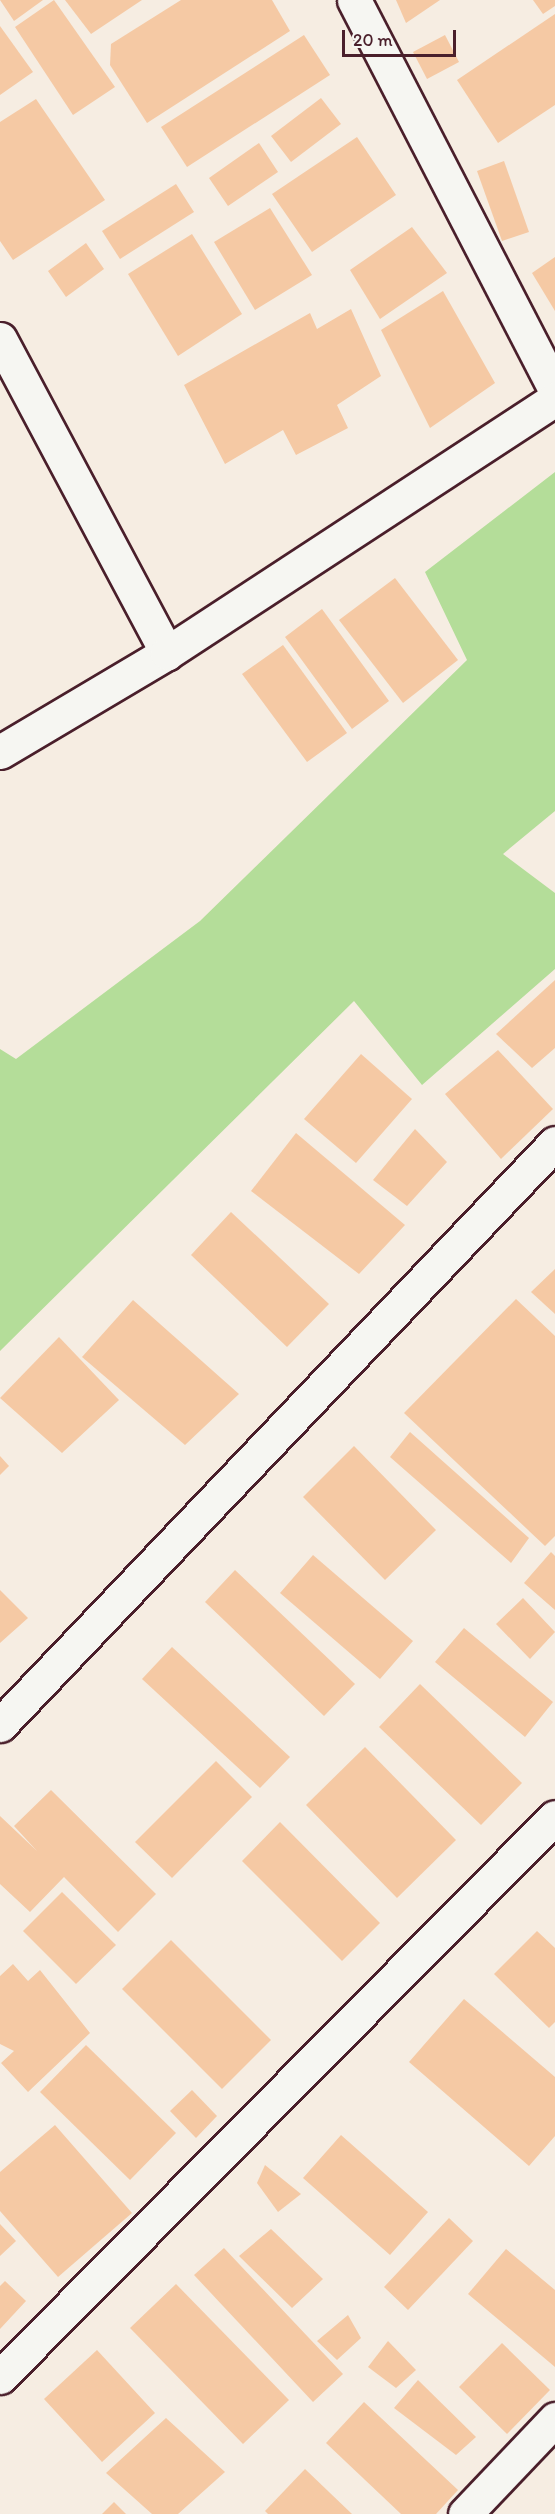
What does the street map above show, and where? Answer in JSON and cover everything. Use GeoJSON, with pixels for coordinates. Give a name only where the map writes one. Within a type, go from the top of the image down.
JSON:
{"type":"FeatureCollection","features":[{"type":"Feature","properties":{"kind":"street"},"geometry":{"type":"LineString","coordinates":[[354,0],[555,390]]}},
{"type":"Feature","properties":{"kind":"street"},"geometry":{"type":"LineString","coordinates":[[0,339],[167,653]]}},
{"type":"Feature","properties":{"kind":"street"},"geometry":{"type":"LineString","coordinates":[[0,752],[167,653],[555,399]]}},
{"type":"Feature","properties":{"kind":"street"},"geometry":{"type":"LineString","coordinates":[[0,1725],[555,1143]]}},
{"type":"Feature","properties":{"kind":"street"},"geometry":{"type":"LineString","coordinates":[[0,2377],[555,1817]]}},
{"type":"Feature","properties":{"kind":"street"},"geometry":{"type":"LineString","coordinates":[[465,2514],[555,2419]]}},
{"type":"Feature","properties":{"kind":"green space"},"geometry":{"type":"Polygon","coordinates":[[[555,472],[555,811],[503,854],[555,893],[555,969],[422,1085],[354,1001],[0,1351],[0,1049],[16,1059],[200,921],[467,660],[425,572],[555,472]]]}},
{"type":"Feature","properties":{"kind":"building"},"geometry":{"type":"Polygon","coordinates":[[[0,0],[43,0],[14,21],[0,0]]]}},
{"type":"Feature","properties":{"kind":"building"},"geometry":{"type":"Polygon","coordinates":[[[54,0],[115,87],[73,115],[15,27],[54,0]]]}},
{"type":"Feature","properties":{"kind":"building"},"geometry":{"type":"Polygon","coordinates":[[[65,0],[142,0],[91,34],[65,0]]]}},
{"type":"Feature","properties":{"kind":"building"},"geometry":{"type":"Polygon","coordinates":[[[181,0],[272,0],[290,31],[147,123],[110,65],[111,44],[181,0]]]}},
{"type":"Feature","properties":{"kind":"building"},"geometry":{"type":"Polygon","coordinates":[[[396,0],[440,0],[406,23],[396,0]]]}},
{"type":"Feature","properties":{"kind":"building"},"geometry":{"type":"Polygon","coordinates":[[[533,0],[555,0],[555,6],[543,14],[533,0]]]}},
{"type":"Feature","properties":{"kind":"building"},"geometry":{"type":"Polygon","coordinates":[[[555,14],[555,105],[498,143],[457,80],[555,14]]]}},
{"type":"Feature","properties":{"kind":"building"},"geometry":{"type":"Polygon","coordinates":[[[0,26],[33,72],[0,95],[0,26]]]}},
{"type":"Feature","properties":{"kind":"building"},"geometry":{"type":"Polygon","coordinates":[[[304,35],[330,75],[187,167],[161,127],[304,35]]]}},
{"type":"Feature","properties":{"kind":"building"},"geometry":{"type":"Polygon","coordinates":[[[445,35],[459,62],[427,79],[413,52],[445,35]]]}},
{"type":"Feature","properties":{"kind":"building"},"geometry":{"type":"Polygon","coordinates":[[[321,98],[341,124],[291,162],[271,136],[321,98]]]}},
{"type":"Feature","properties":{"kind":"building"},"geometry":{"type":"Polygon","coordinates":[[[36,99],[105,200],[13,260],[0,241],[0,122],[36,99]]]}},
{"type":"Feature","properties":{"kind":"building"},"geometry":{"type":"Polygon","coordinates":[[[357,137],[396,195],[312,252],[272,194],[357,137]]]}},
{"type":"Feature","properties":{"kind":"building"},"geometry":{"type":"Polygon","coordinates":[[[259,143],[278,172],[228,206],[209,178],[259,143]]]}},
{"type":"Feature","properties":{"kind":"building"},"geometry":{"type":"Polygon","coordinates":[[[504,161],[529,232],[502,241],[477,171],[504,161]]]}},
{"type":"Feature","properties":{"kind":"building"},"geometry":{"type":"Polygon","coordinates":[[[176,184],[194,212],[120,259],[102,231],[176,184]]]}},
{"type":"Feature","properties":{"kind":"building"},"geometry":{"type":"Polygon","coordinates":[[[270,208],[312,275],[255,310],[214,242],[270,208]]]}},
{"type":"Feature","properties":{"kind":"building"},"geometry":{"type":"Polygon","coordinates":[[[412,227],[447,273],[380,319],[350,270],[412,227]]]}},
{"type":"Feature","properties":{"kind":"building"},"geometry":{"type":"Polygon","coordinates":[[[192,234],[242,314],[178,356],[128,274],[192,234]]]}},
{"type":"Feature","properties":{"kind":"building"},"geometry":{"type":"Polygon","coordinates":[[[86,243],[104,269],[66,297],[48,271],[86,243]]]}},
{"type":"Feature","properties":{"kind":"building"},"geometry":{"type":"Polygon","coordinates":[[[555,257],[555,311],[532,273],[555,257]]]}},
{"type":"Feature","properties":{"kind":"building"},"geometry":{"type":"Polygon","coordinates":[[[443,291],[495,383],[430,428],[381,330],[443,291]]]}},
{"type":"Feature","properties":{"kind":"building"},"geometry":{"type":"Polygon","coordinates":[[[351,309],[381,376],[337,405],[348,428],[296,455],[283,430],[225,464],[184,385],[310,313],[317,329],[351,309]]]}},
{"type":"Feature","properties":{"kind":"building"},"geometry":{"type":"Polygon","coordinates":[[[395,578],[458,660],[403,703],[339,620],[395,578]]]}},
{"type":"Feature","properties":{"kind":"building"},"geometry":{"type":"Polygon","coordinates":[[[322,609],[389,701],[352,729],[285,637],[322,609]]]}},
{"type":"Feature","properties":{"kind":"building"},"geometry":{"type":"Polygon","coordinates":[[[283,645],[347,733],[307,762],[242,674],[283,645]]]}},
{"type":"Feature","properties":{"kind":"building"},"geometry":{"type":"Polygon","coordinates":[[[555,980],[555,1048],[532,1068],[496,1034],[555,980]]]}},
{"type":"Feature","properties":{"kind":"building"},"geometry":{"type":"Polygon","coordinates":[[[498,1050],[553,1109],[501,1159],[445,1094],[498,1050]]]}},
{"type":"Feature","properties":{"kind":"building"},"geometry":{"type":"Polygon","coordinates":[[[361,1054],[412,1099],[356,1163],[304,1119],[361,1054]]]}},
{"type":"Feature","properties":{"kind":"building"},"geometry":{"type":"Polygon","coordinates":[[[415,1129],[447,1162],[407,1206],[373,1180],[415,1129]]]}},
{"type":"Feature","properties":{"kind":"building"},"geometry":{"type":"Polygon","coordinates":[[[296,1133],[405,1225],[359,1274],[251,1191],[296,1133]]]}},
{"type":"Feature","properties":{"kind":"building"},"geometry":{"type":"Polygon","coordinates":[[[231,1212],[329,1304],[287,1347],[191,1255],[231,1212]]]}},
{"type":"Feature","properties":{"kind":"building"},"geometry":{"type":"Polygon","coordinates":[[[555,1269],[555,1314],[531,1292],[555,1269]]]}},
{"type":"Feature","properties":{"kind":"building"},"geometry":{"type":"Polygon","coordinates":[[[516,1299],[555,1336],[555,1536],[545,1546],[404,1413],[516,1299]]]}},
{"type":"Feature","properties":{"kind":"building"},"geometry":{"type":"Polygon","coordinates":[[[133,1300],[239,1394],[185,1445],[82,1357],[133,1300]]]}},
{"type":"Feature","properties":{"kind":"building"},"geometry":{"type":"Polygon","coordinates":[[[59,1337],[119,1400],[62,1453],[0,1398],[59,1337]]]}},
{"type":"Feature","properties":{"kind":"building"},"geometry":{"type":"Polygon","coordinates":[[[410,1432],[529,1538],[511,1563],[390,1457],[410,1432]]]}},
{"type":"Feature","properties":{"kind":"building"},"geometry":{"type":"Polygon","coordinates":[[[354,1446],[436,1530],[385,1580],[303,1497],[354,1446]]]}},
{"type":"Feature","properties":{"kind":"building"},"geometry":{"type":"Polygon","coordinates":[[[0,1456],[9,1466],[0,1475],[0,1456]]]}},
{"type":"Feature","properties":{"kind":"building"},"geometry":{"type":"Polygon","coordinates":[[[551,1552],[555,1556],[555,1610],[524,1583],[551,1552]]]}},
{"type":"Feature","properties":{"kind":"building"},"geometry":{"type":"Polygon","coordinates":[[[313,1555],[413,1641],[380,1679],[280,1593],[313,1555]]]}},
{"type":"Feature","properties":{"kind":"building"},"geometry":{"type":"Polygon","coordinates":[[[235,1570],[355,1684],[324,1716],[205,1602],[235,1570]]]}},
{"type":"Feature","properties":{"kind":"building"},"geometry":{"type":"Polygon","coordinates":[[[0,1590],[28,1618],[0,1643],[0,1590]]]}},
{"type":"Feature","properties":{"kind":"building"},"geometry":{"type":"Polygon","coordinates":[[[523,1598],[555,1632],[530,1659],[496,1624],[523,1598]]]}},
{"type":"Feature","properties":{"kind":"building"},"geometry":{"type":"Polygon","coordinates":[[[464,1628],[553,1702],[525,1737],[435,1662],[464,1628]]]}},
{"type":"Feature","properties":{"kind":"building"},"geometry":{"type":"Polygon","coordinates":[[[172,1647],[290,1757],[260,1788],[142,1679],[172,1647]]]}},
{"type":"Feature","properties":{"kind":"building"},"geometry":{"type":"Polygon","coordinates":[[[420,1684],[522,1783],[481,1825],[379,1727],[420,1684]]]}},
{"type":"Feature","properties":{"kind":"building"},"geometry":{"type":"Polygon","coordinates":[[[365,1747],[456,1840],[397,1898],[306,1805],[365,1747]]]}},
{"type":"Feature","properties":{"kind":"building"},"geometry":{"type":"Polygon","coordinates":[[[216,1761],[252,1797],[172,1878],[135,1842],[216,1761]]]}},
{"type":"Feature","properties":{"kind":"building"},"geometry":{"type":"Polygon","coordinates":[[[51,1790],[156,1894],[118,1932],[64,1877],[30,1912],[0,1884],[0,1816],[37,1851],[14,1826],[51,1790]]]}},
{"type":"Feature","properties":{"kind":"building"},"geometry":{"type":"Polygon","coordinates":[[[280,1822],[380,1923],[342,1961],[242,1861],[280,1822]]]}},
{"type":"Feature","properties":{"kind":"building"},"geometry":{"type":"Polygon","coordinates":[[[62,1892],[116,1945],[76,1984],[23,1931],[62,1892]]]}},
{"type":"Feature","properties":{"kind":"building"},"geometry":{"type":"Polygon","coordinates":[[[537,1931],[555,1948],[555,2022],[549,2028],[494,1974],[537,1931]]]}},
{"type":"Feature","properties":{"kind":"building"},"geometry":{"type":"Polygon","coordinates":[[[171,1940],[271,2040],[222,2089],[122,1989],[171,1940]]]}},
{"type":"Feature","properties":{"kind":"building"},"geometry":{"type":"Polygon","coordinates":[[[13,1964],[28,1981],[40,1970],[90,2033],[28,2092],[1,2063],[14,2051],[0,2044],[0,1976],[13,1964]]]}},
{"type":"Feature","properties":{"kind":"building"},"geometry":{"type":"Polygon","coordinates":[[[464,1999],[555,2077],[555,2136],[529,2166],[409,2062],[464,1999]]]}},
{"type":"Feature","properties":{"kind":"building"},"geometry":{"type":"Polygon","coordinates":[[[86,2045],[176,2133],[130,2180],[40,2092],[86,2045]]]}},
{"type":"Feature","properties":{"kind":"building"},"geometry":{"type":"Polygon","coordinates":[[[192,2090],[217,2116],[196,2138],[170,2111],[192,2090]]]}},
{"type":"Feature","properties":{"kind":"building"},"geometry":{"type":"Polygon","coordinates":[[[55,2125],[132,2213],[58,2277],[0,2211],[0,2172],[55,2125]]]}},
{"type":"Feature","properties":{"kind":"building"},"geometry":{"type":"Polygon","coordinates":[[[341,2135],[428,2212],[390,2255],[303,2178],[341,2135]]]}},
{"type":"Feature","properties":{"kind":"building"},"geometry":{"type":"Polygon","coordinates":[[[265,2165],[301,2194],[278,2212],[257,2183],[265,2165]]]}},
{"type":"Feature","properties":{"kind":"building"},"geometry":{"type":"Polygon","coordinates":[[[449,2218],[473,2241],[408,2310],[384,2287],[449,2218]]]}},
{"type":"Feature","properties":{"kind":"building"},"geometry":{"type":"Polygon","coordinates":[[[0,2224],[16,2241],[0,2256],[0,2224]]]}},
{"type":"Feature","properties":{"kind":"building"},"geometry":{"type":"Polygon","coordinates":[[[271,2229],[323,2279],[292,2308],[239,2256],[271,2229]]]}},
{"type":"Feature","properties":{"kind":"building"},"geometry":{"type":"Polygon","coordinates":[[[224,2248],[343,2374],[313,2402],[194,2275],[224,2248]]]}},
{"type":"Feature","properties":{"kind":"building"},"geometry":{"type":"Polygon","coordinates":[[[506,2249],[555,2290],[555,2367],[468,2294],[506,2249]]]}},
{"type":"Feature","properties":{"kind":"building"},"geometry":{"type":"Polygon","coordinates":[[[5,2281],[26,2301],[0,2329],[0,2286],[5,2281]]]}},
{"type":"Feature","properties":{"kind":"building"},"geometry":{"type":"Polygon","coordinates":[[[176,2284],[289,2400],[243,2444],[130,2328],[176,2284]]]}},
{"type":"Feature","properties":{"kind":"building"},"geometry":{"type":"Polygon","coordinates":[[[348,2315],[361,2338],[337,2360],[317,2341],[348,2315]]]}},
{"type":"Feature","properties":{"kind":"building"},"geometry":{"type":"Polygon","coordinates":[[[388,2341],[416,2370],[396,2388],[368,2367],[388,2341]]]}},
{"type":"Feature","properties":{"kind":"building"},"geometry":{"type":"Polygon","coordinates":[[[502,2343],[550,2390],[507,2434],[459,2387],[502,2343]]]}},
{"type":"Feature","properties":{"kind":"building"},"geometry":{"type":"Polygon","coordinates":[[[97,2350],[155,2413],[102,2462],[44,2399],[97,2350]]]}},
{"type":"Feature","properties":{"kind":"building"},"geometry":{"type":"Polygon","coordinates":[[[418,2380],[476,2437],[456,2455],[394,2408],[418,2380]]]}},
{"type":"Feature","properties":{"kind":"building"},"geometry":{"type":"Polygon","coordinates":[[[364,2402],[458,2490],[436,2514],[401,2514],[326,2443],[364,2402]]]}},
{"type":"Feature","properties":{"kind":"building"},"geometry":{"type":"Polygon","coordinates":[[[166,2418],[225,2472],[178,2514],[152,2514],[106,2473],[166,2418]]]}},
{"type":"Feature","properties":{"kind":"building"},"geometry":{"type":"Polygon","coordinates":[[[305,2469],[352,2514],[268,2514],[265,2511],[305,2469]]]}},
{"type":"Feature","properties":{"kind":"building"},"geometry":{"type":"Polygon","coordinates":[[[114,2502],[126,2514],[102,2514],[114,2502]]]}}]}
